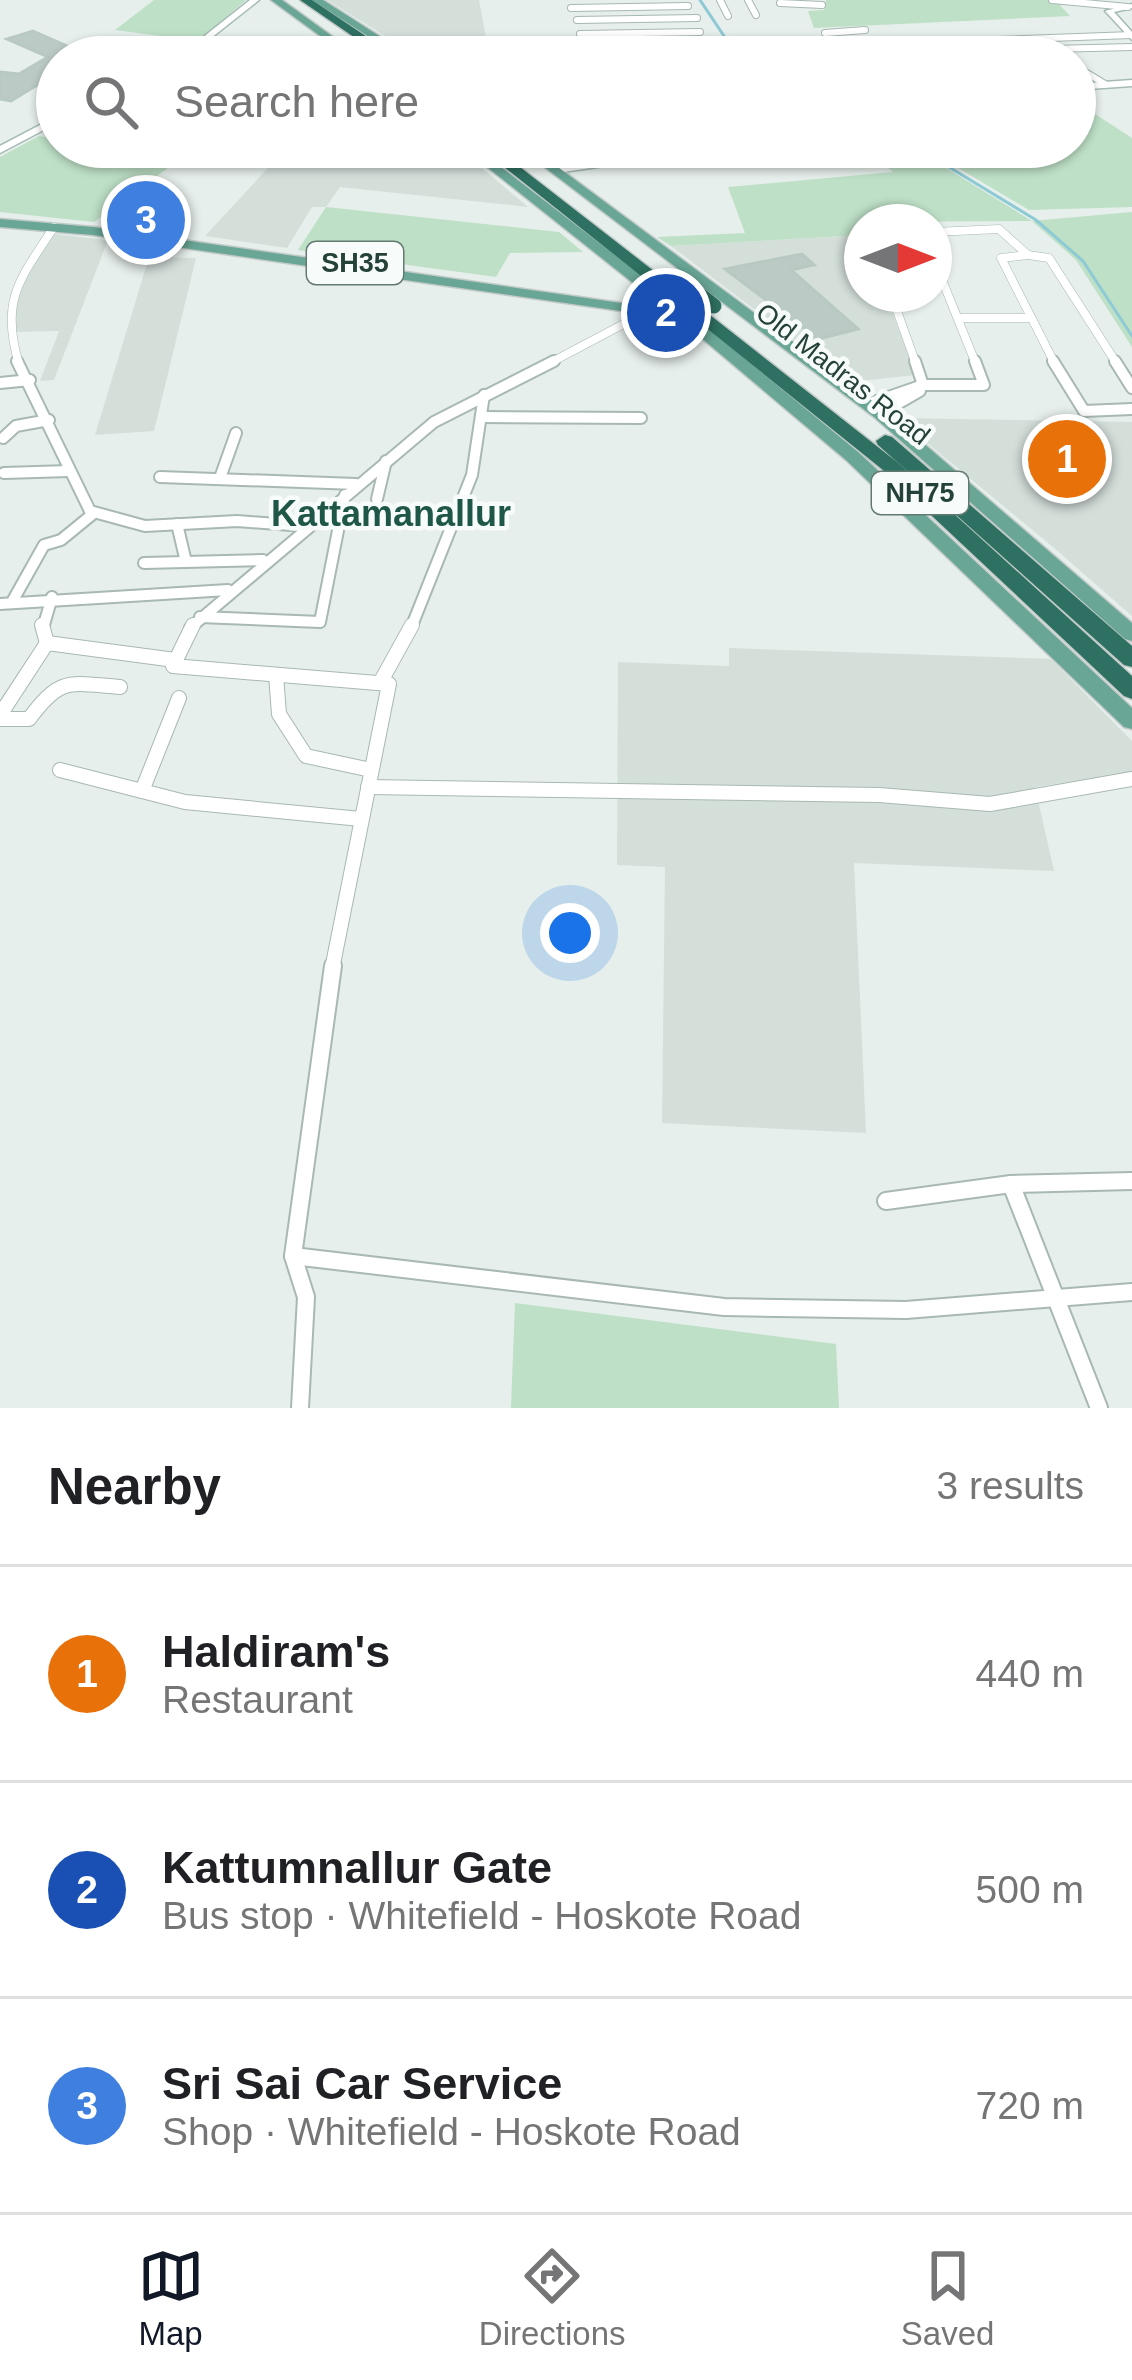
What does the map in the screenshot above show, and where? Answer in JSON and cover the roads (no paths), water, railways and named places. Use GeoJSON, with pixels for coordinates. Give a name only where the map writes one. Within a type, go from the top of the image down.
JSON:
{"type":"FeatureCollection","features":[{"type":"Feature","properties":{"kind":"highway"},"geometry":{"type":"LineString","coordinates":[[288,0],[326,36]]}},
{"type":"Feature","properties":{"kind":"highway"},"geometry":{"type":"LineString","coordinates":[[305,0],[359,36]]}},
{"type":"Feature","properties":{"kind":"highway","name":"NH75"},"geometry":{"type":"LineString","coordinates":[[512,168],[665,298],[709,297],[1132,690]]}},
{"type":"Feature","properties":{"kind":"highway","name":"NH75"},"geometry":{"type":"LineString","coordinates":[[530,168],[665,298]]}},
{"type":"Feature","properties":{"kind":"highway","name":"Old Madras Road"},"geometry":{"type":"LineString","coordinates":[[709,297],[891,445],[1132,658]]}},
{"type":"Feature","properties":{"kind":"main road"},"geometry":{"type":"LineString","coordinates":[[209,36],[255,0]]}},
{"type":"Feature","properties":{"kind":"main road"},"geometry":{"type":"LineString","coordinates":[[276,0],[323,36]]}},
{"type":"Feature","properties":{"kind":"main road"},"geometry":{"type":"LineString","coordinates":[[317,0],[374,36]]}},
{"type":"Feature","properties":{"kind":"main road"},"geometry":{"type":"LineString","coordinates":[[1130,8],[1113,5],[1110,17],[1131,36]]}},
{"type":"Feature","properties":{"kind":"main road"},"geometry":{"type":"LineString","coordinates":[[1096,85],[1132,82]]}},
{"type":"Feature","properties":{"kind":"main road"},"geometry":{"type":"LineString","coordinates":[[0,149],[36,130]]}},
{"type":"Feature","properties":{"kind":"main road"},"geometry":{"type":"LineString","coordinates":[[495,168],[665,298],[852,456],[1132,721]]}},
{"type":"Feature","properties":{"kind":"main road"},"geometry":{"type":"LineString","coordinates":[[553,168],[709,297],[874,409],[1132,634]]}},
{"type":"Feature","properties":{"kind":"main road"},"geometry":{"type":"LineString","coordinates":[[556,170],[571,168]]}},
{"type":"Feature","properties":{"kind":"main road","name":"SH35"},"geometry":{"type":"LineString","coordinates":[[0,219],[113,231]]}},
{"type":"Feature","properties":{"kind":"main road","name":"SH35"},"geometry":{"type":"LineString","coordinates":[[0,219],[665,298],[709,297]]}},
{"type":"Feature","properties":{"kind":"street"},"geometry":{"type":"LineString","coordinates":[[720,0],[728,16]]}},
{"type":"Feature","properties":{"kind":"street"},"geometry":{"type":"LineString","coordinates":[[748,0],[755,15]]}},
{"type":"Feature","properties":{"kind":"street"},"geometry":{"type":"LineString","coordinates":[[1052,0],[1113,5]]}},
{"type":"Feature","properties":{"kind":"street"},"geometry":{"type":"LineString","coordinates":[[779,16],[780,2],[822,5]]}},
{"type":"Feature","properties":{"kind":"street"},"geometry":{"type":"LineString","coordinates":[[571,8],[689,3],[702,36],[580,34]]}},
{"type":"Feature","properties":{"kind":"street"},"geometry":{"type":"LineString","coordinates":[[577,20],[697,19]]}},
{"type":"Feature","properties":{"kind":"street"},"geometry":{"type":"LineString","coordinates":[[1046,35],[1045,30],[1064,29]]}},
{"type":"Feature","properties":{"kind":"street"},"geometry":{"type":"LineString","coordinates":[[825,33],[865,30]]}},
{"type":"Feature","properties":{"kind":"street"},"geometry":{"type":"LineString","coordinates":[[849,32],[853,36]]}},
{"type":"Feature","properties":{"kind":"street"},"geometry":{"type":"LineString","coordinates":[[1028,36],[1131,36]]}},
{"type":"Feature","properties":{"kind":"street"},"geometry":{"type":"LineString","coordinates":[[1096,48],[1132,47]]}},
{"type":"Feature","properties":{"kind":"street"},"geometry":{"type":"LineString","coordinates":[[1096,79],[1105,84]]}},
{"type":"Feature","properties":{"kind":"street"},"geometry":{"type":"LineString","coordinates":[[54,227],[1,306],[3,334],[94,513],[125,524],[237,520],[305,526]]}},
{"type":"Feature","properties":{"kind":"street"},"geometry":{"type":"LineString","coordinates":[[952,231],[999,229],[1028,255]]}},
{"type":"Feature","properties":{"kind":"street"},"geometry":{"type":"LineString","coordinates":[[1132,388],[1049,258],[1000,258],[1079,410],[1132,409]]}},
{"type":"Feature","properties":{"kind":"street"},"geometry":{"type":"LineString","coordinates":[[300,1408],[306,1297],[293,1256],[325,1012],[389,684],[173,666],[200,617],[228,590],[434,422],[665,298]]}},
{"type":"Feature","properties":{"kind":"street"},"geometry":{"type":"LineString","coordinates":[[874,409],[924,386],[985,383],[952,304]]}},
{"type":"Feature","properties":{"kind":"street"},"geometry":{"type":"LineString","coordinates":[[897,312],[924,386]]}},
{"type":"Feature","properties":{"kind":"street"},"geometry":{"type":"LineString","coordinates":[[958,318],[1028,318]]}},
{"type":"Feature","properties":{"kind":"street"},"geometry":{"type":"LineString","coordinates":[[0,383],[30,380]]}},
{"type":"Feature","properties":{"kind":"street"},"geometry":{"type":"LineString","coordinates":[[0,398],[15,381]]}},
{"type":"Feature","properties":{"kind":"street"},"geometry":{"type":"LineString","coordinates":[[380,683],[430,583],[475,460],[484,395]]}},
{"type":"Feature","properties":{"kind":"street"},"geometry":{"type":"LineString","coordinates":[[483,417],[641,418]]}},
{"type":"Feature","properties":{"kind":"street"},"geometry":{"type":"LineString","coordinates":[[3,438],[16,426],[50,420]]}},
{"type":"Feature","properties":{"kind":"street"},"geometry":{"type":"LineString","coordinates":[[220,478],[236,433]]}},
{"type":"Feature","properties":{"kind":"street"},"geometry":{"type":"LineString","coordinates":[[377,499],[386,461]]}},
{"type":"Feature","properties":{"kind":"street"},"geometry":{"type":"LineString","coordinates":[[4,472],[69,471]]}},
{"type":"Feature","properties":{"kind":"street"},"geometry":{"type":"LineString","coordinates":[[160,477],[358,484]]}},
{"type":"Feature","properties":{"kind":"street"},"geometry":{"type":"LineString","coordinates":[[200,617],[320,622],[345,494]]}},
{"type":"Feature","properties":{"kind":"street"},"geometry":{"type":"LineString","coordinates":[[6,603],[44,545],[61,540],[94,513]]}},
{"type":"Feature","properties":{"kind":"street"},"geometry":{"type":"LineString","coordinates":[[177,524],[186,562]]}},
{"type":"Feature","properties":{"kind":"street"},"geometry":{"type":"LineString","coordinates":[[144,562],[262,560]]}},
{"type":"Feature","properties":{"kind":"street"},"geometry":{"type":"LineString","coordinates":[[6,603],[228,590]]}},
{"type":"Feature","properties":{"kind":"street"},"geometry":{"type":"LineString","coordinates":[[52,597],[41,623],[46,643],[0,717],[28,719],[52,688],[64,683],[120,687]]}},
{"type":"Feature","properties":{"kind":"street"},"geometry":{"type":"LineString","coordinates":[[46,643],[175,660]]}},
{"type":"Feature","properties":{"kind":"street"},"geometry":{"type":"LineString","coordinates":[[276,675],[279,714],[306,756],[371,770]]}},
{"type":"Feature","properties":{"kind":"street"},"geometry":{"type":"LineString","coordinates":[[142,791],[179,698]]}},
{"type":"Feature","properties":{"kind":"street"},"geometry":{"type":"LineString","coordinates":[[59,770],[185,802],[362,819]]}},
{"type":"Feature","properties":{"kind":"street"},"geometry":{"type":"LineString","coordinates":[[368,787],[879,795],[990,804],[1132,779]]}},
{"type":"Feature","properties":{"kind":"street"},"geometry":{"type":"LineString","coordinates":[[886,1201],[1011,1184],[1132,1181]]}},
{"type":"Feature","properties":{"kind":"street"},"geometry":{"type":"LineString","coordinates":[[1011,1184],[1099,1408]]}},
{"type":"Feature","properties":{"kind":"street"},"geometry":{"type":"LineString","coordinates":[[293,1256],[724,1307],[906,1310],[1132,1292]]}},
{"type":"Feature","properties":{"kind":"waterway"},"geometry":{"type":"LineString","coordinates":[[700,0],[724,36]]}},
{"type":"Feature","properties":{"kind":"waterway"},"geometry":{"type":"LineString","coordinates":[[951,168],[1036,220],[1083,261],[1132,336]]}},
{"type":"Feature","properties":{"kind":"place","name":"Sri Sai Car Service"},"geometry":{"type":"Point","coordinates":[146,220]}},
{"type":"Feature","properties":{"kind":"place","name":"Kattumnallur Gate"},"geometry":{"type":"Point","coordinates":[666,313]}},
{"type":"Feature","properties":{"kind":"place","name":"Haldiram's"},"geometry":{"type":"Point","coordinates":[1067,459]}},
{"type":"Feature","properties":{"kind":"district","name":"Kattamanallur"},"geometry":{"type":"Point","coordinates":[391,513]}}]}
